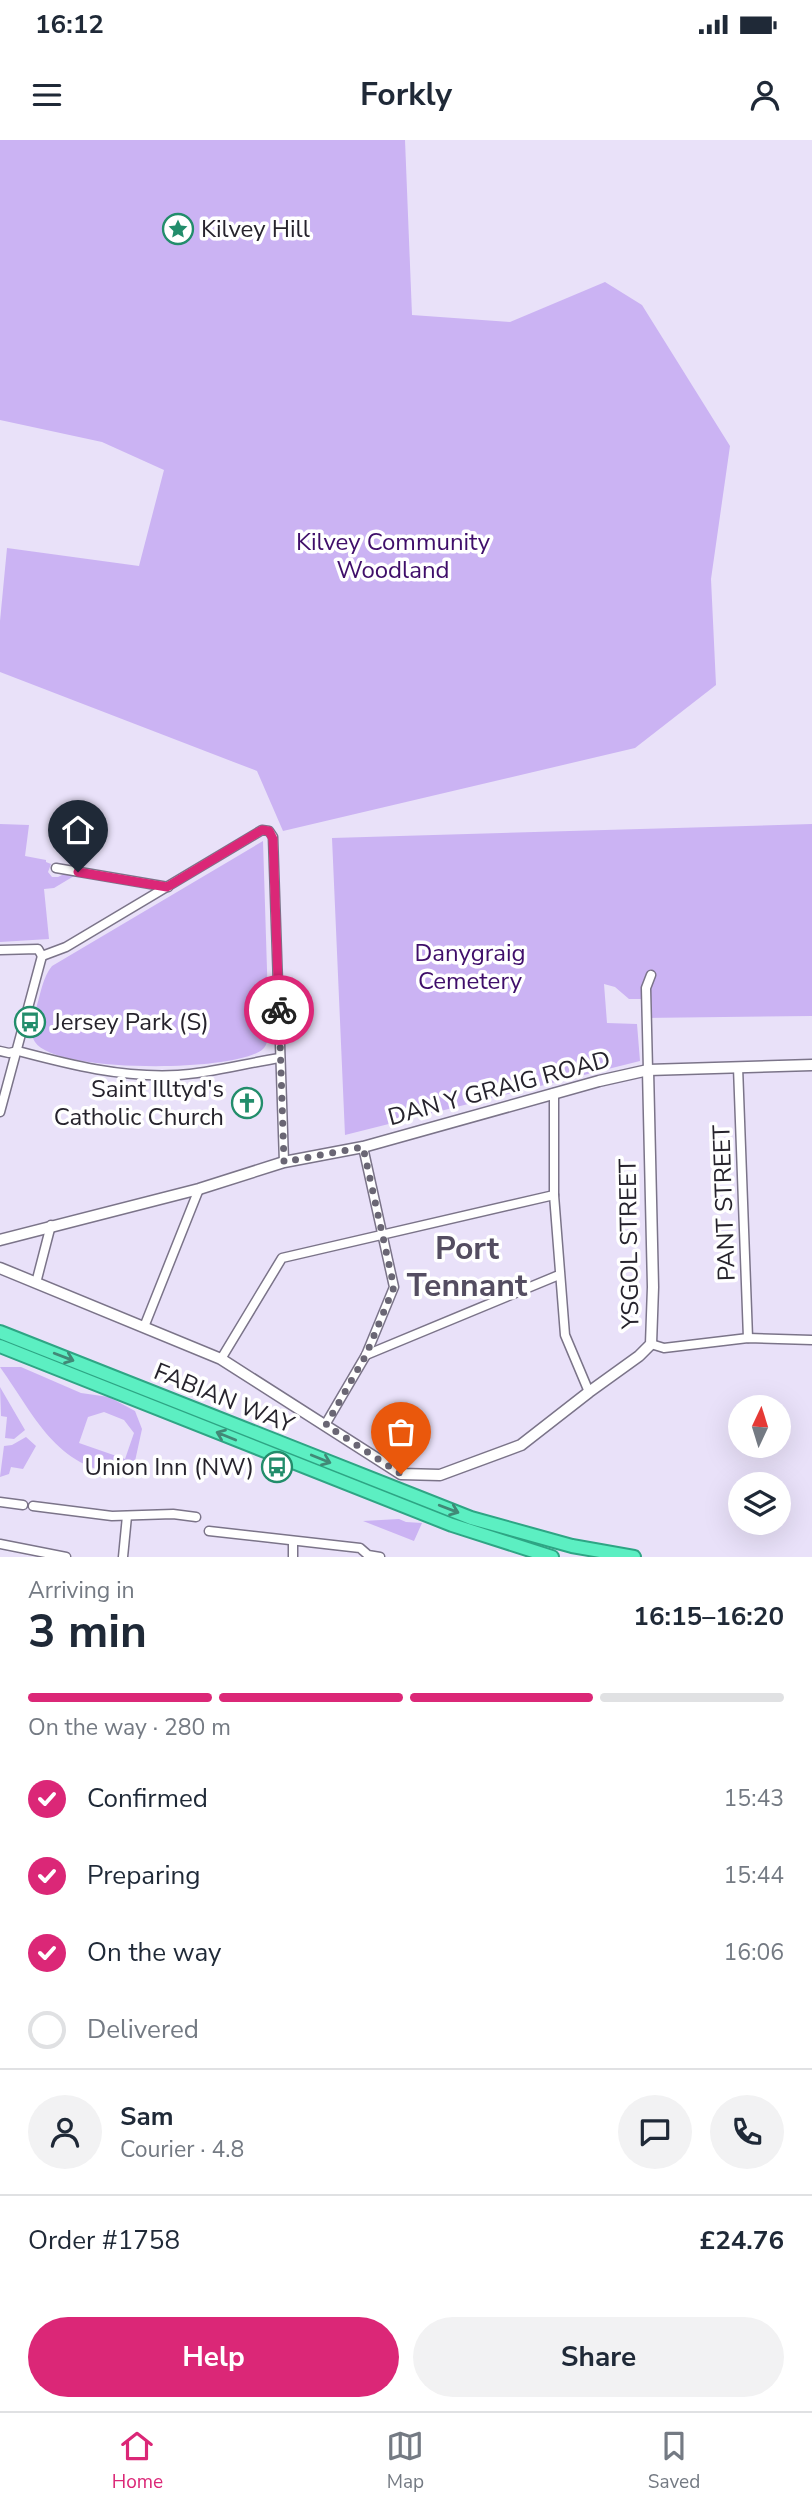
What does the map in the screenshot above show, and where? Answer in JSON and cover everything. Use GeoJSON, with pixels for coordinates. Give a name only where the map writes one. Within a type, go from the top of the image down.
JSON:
{"type":"FeatureCollection","features":[{"type":"Feature","properties":{"kind":"highway","name":"FABIAN WAY"},"geometry":{"type":"LineString","coordinates":[[0,1332],[471,1518],[526,1535],[634,1557]]}},
{"type":"Feature","properties":{"kind":"highway","name":"FABIAN WAY"},"geometry":{"type":"LineString","coordinates":[[0,1346],[452,1525],[552,1557]]}},
{"type":"Feature","properties":{"kind":"street"},"geometry":{"type":"LineString","coordinates":[[42,956],[66,947],[262,830],[269,831],[273,839],[284,1162]]}},
{"type":"Feature","properties":{"kind":"street"},"geometry":{"type":"LineString","coordinates":[[56,868],[167,887]]}},
{"type":"Feature","properties":{"kind":"street"},"geometry":{"type":"LineString","coordinates":[[0,950],[38,949],[42,956],[0,1112]]}},
{"type":"Feature","properties":{"kind":"street","name":"YSGOL STREET"},"geometry":{"type":"LineString","coordinates":[[326,1425],[401,1474],[440,1475],[521,1445],[639,1356],[651,1344],[653,1287],[646,988],[651,975]]}},
{"type":"Feature","properties":{"kind":"street"},"geometry":{"type":"LineString","coordinates":[[0,1051],[18,1051],[105,1073],[141,1075],[207,1072],[280,1058]]}},
{"type":"Feature","properties":{"kind":"street","name":"DAN Y GRAIG ROAD"},"geometry":{"type":"LineString","coordinates":[[0,1240],[198,1189],[284,1162],[363,1147],[554,1093],[648,1070],[812,1065]]}},
{"type":"Feature","properties":{"kind":"street","name":"PANT STREET"},"geometry":{"type":"LineString","coordinates":[[738,1067],[748,1338]]}},
{"type":"Feature","properties":{"kind":"street"},"geometry":{"type":"LineString","coordinates":[[554,1093],[554,1195],[565,1335],[589,1392]]}},
{"type":"Feature","properties":{"kind":"street"},"geometry":{"type":"LineString","coordinates":[[0,1268],[221,1359],[326,1425],[366,1355],[394,1287],[363,1147]]}},
{"type":"Feature","properties":{"kind":"street"},"geometry":{"type":"LineString","coordinates":[[144,1327],[198,1189]]}},
{"type":"Feature","properties":{"kind":"street"},"geometry":{"type":"LineString","coordinates":[[221,1359],[282,1258],[554,1195]]}},
{"type":"Feature","properties":{"kind":"street"},"geometry":{"type":"LineString","coordinates":[[36,1283],[51,1225]]}},
{"type":"Feature","properties":{"kind":"street"},"geometry":{"type":"LineString","coordinates":[[366,1355],[559,1275]]}},
{"type":"Feature","properties":{"kind":"street"},"geometry":{"type":"LineString","coordinates":[[651,1344],[664,1348],[748,1338],[812,1340]]}},
{"type":"Feature","properties":{"kind":"street"},"geometry":{"type":"LineString","coordinates":[[0,1502],[127,1516],[173,1514],[196,1517]]}},
{"type":"Feature","properties":{"kind":"street"},"geometry":{"type":"LineString","coordinates":[[123,1557],[127,1516]]}},
{"type":"Feature","properties":{"kind":"street"},"geometry":{"type":"LineString","coordinates":[[209,1531],[360,1548],[368,1555],[380,1557]]}},
{"type":"Feature","properties":{"kind":"street"},"geometry":{"type":"LineString","coordinates":[[292,1557],[293,1541]]}},
{"type":"Feature","properties":{"kind":"street"},"geometry":{"type":"LineString","coordinates":[[0,1544],[66,1557]]}},
{"type":"Feature","properties":{"kind":"green space","name":"Kilvey Community Woodland"},"geometry":{"type":"Polygon","coordinates":[[[0,140],[405,140],[412,315],[510,322],[605,282],[642,305],[730,446],[711,579],[716,685],[635,748],[283,831],[257,771],[0,672],[0,621],[7,548],[139,566],[164,470],[102,442],[0,420],[0,140]]]}},
{"type":"Feature","properties":{"kind":"green space"},"geometry":{"type":"Polygon","coordinates":[[[0,824],[29,825],[25,856],[46,860],[51,864],[48,872],[52,877],[64,874],[74,876],[54,888],[44,889],[49,939],[0,942],[0,824]]]}},
{"type":"Feature","properties":{"kind":"green space","name":"Danygraig Cemetery"},"geometry":{"type":"Polygon","coordinates":[[[812,824],[812,1016],[642,1018],[641,999],[629,999],[615,987],[604,984],[607,1023],[637,1024],[640,1061],[345,1135],[332,838],[812,824]]]}},
{"type":"Feature","properties":{"kind":"green space"},"geometry":{"type":"Polygon","coordinates":[[[263,841],[269,1034],[263,1049],[246,1057],[219,1062],[146,1066],[75,1060],[49,1052],[35,1042],[32,1033],[33,1019],[44,980],[52,966],[263,841]]]}},
{"type":"Feature","properties":{"kind":"green space"},"geometry":{"type":"Polygon","coordinates":[[[0,1367],[21,1367],[81,1393],[109,1397],[135,1411],[142,1429],[132,1475],[107,1472],[85,1465],[67,1454],[52,1440],[0,1367]],[[104,1412],[88,1417],[79,1443],[125,1459],[134,1433],[124,1420],[104,1412]]]}},
{"type":"Feature","properties":{"kind":"green space"},"geometry":{"type":"Polygon","coordinates":[[[0,1387],[25,1430],[14,1439],[5,1438],[7,1417],[1,1416],[0,1387]]]}},
{"type":"Feature","properties":{"kind":"green space"},"geometry":{"type":"Polygon","coordinates":[[[26,1437],[36,1446],[23,1469],[11,1467],[9,1474],[0,1477],[4,1446],[12,1445],[26,1437]]]}},
{"type":"Feature","properties":{"kind":"green space"},"geometry":{"type":"Polygon","coordinates":[[[399,1519],[422,1523],[414,1541],[363,1521],[399,1519]]]}},
{"type":"Feature","properties":{"kind":"way so far"},"geometry":{"type":"LineString","coordinates":[[279,1010],[284,1162],[363,1147],[394,1287],[366,1355],[326,1425],[401,1474]]}},
{"type":"Feature","properties":{"kind":"place","name":"Kilvey Hill"},"geometry":{"type":"Point","coordinates":[178,229]}},
{"type":"Feature","properties":{"kind":"place","name":"Jersey Park (S)"},"geometry":{"type":"Point","coordinates":[30,1022]}},
{"type":"Feature","properties":{"kind":"place","name":"Saint Illtyd's Catholic Church"},"geometry":{"type":"Point","coordinates":[247,1103]}},
{"type":"Feature","properties":{"kind":"place","name":"Union Inn (NW)"},"geometry":{"type":"Point","coordinates":[277,1467]}},
{"type":"Feature","properties":{"kind":"district","name":"Port Tennant"},"geometry":{"type":"Point","coordinates":[467,1266]}},
{"type":"Feature","properties":{"kind":"route"},"geometry":{"type":"LineString","coordinates":[[78,872],[167,887],[262,830],[269,831],[273,837],[279,1010]]}}]}
